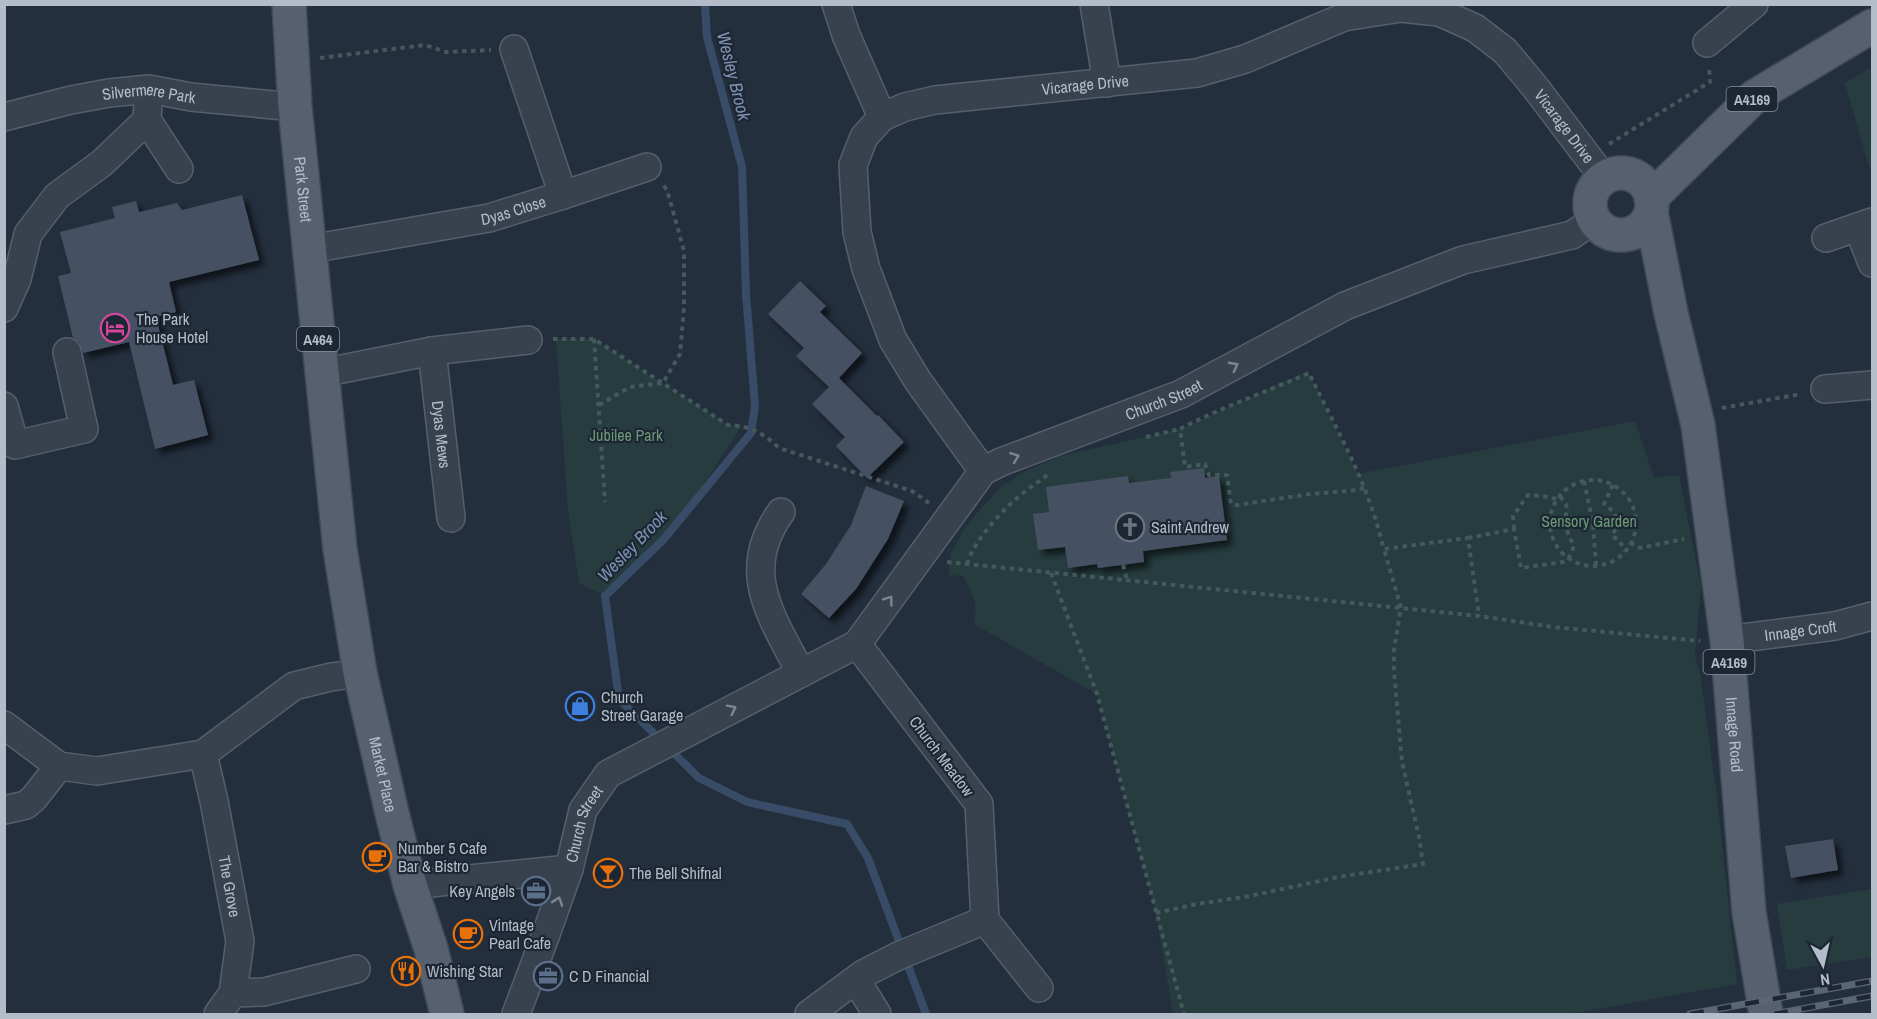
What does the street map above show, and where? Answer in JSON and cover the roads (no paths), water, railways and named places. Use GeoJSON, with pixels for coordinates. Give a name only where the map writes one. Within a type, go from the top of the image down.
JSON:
{"type":"FeatureCollection","features":[{"type":"Feature","properties":{"kind":"main road","name":"Park Street"},"geometry":{"type":"LineString","coordinates":[[290,4],[295,106],[321,373],[340,549],[360,673]]}},
{"type":"Feature","properties":{"kind":"main road","name":"A4169"},"geometry":{"type":"LineString","coordinates":[[1671,313],[1623,236],[1644,226],[1651,205],[1754,97],[1872,26]]}},
{"type":"Feature","properties":{"kind":"main road"},"geometry":{"type":"LineString","coordinates":[[1623,236],[1601,230],[1592,218],[1589,202],[1596,167],[1617,174],[1628,174],[1643,183],[1651,205]]}},
{"type":"Feature","properties":{"kind":"main road","name":"A4169"},"geometry":{"type":"LineString","coordinates":[[1651,205],[1671,313]]}},
{"type":"Feature","properties":{"kind":"main road","name":"Innage Road"},"geometry":{"type":"LineString","coordinates":[[1671,313],[1698,425],[1727,640],[1749,912],[1766,1014]]}},
{"type":"Feature","properties":{"kind":"main road","name":"Market Place"},"geometry":{"type":"LineString","coordinates":[[360,673],[410,885],[431,949],[447,1014]]}},
{"type":"Feature","properties":{"kind":"street"},"geometry":{"type":"LineString","coordinates":[[836,4],[846,35],[882,117]]}},
{"type":"Feature","properties":{"kind":"street"},"geometry":{"type":"LineString","coordinates":[[1094,4],[1107,83]]}},
{"type":"Feature","properties":{"kind":"street"},"geometry":{"type":"LineString","coordinates":[[1707,44],[1754,4]]}},
{"type":"Feature","properties":{"kind":"street","name":"Vicarage Drive"},"geometry":{"type":"LineString","coordinates":[[983,471],[918,381],[893,340],[866,269],[857,232],[853,165],[864,137],[882,117],[905,107],[935,100],[1197,73],[1245,59],[1344,17],[1401,8],[1440,8],[1475,28],[1504,51],[1535,87],[1596,167]]}},
{"type":"Feature","properties":{"kind":"street","name":"Dyas Close"},"geometry":{"type":"LineString","coordinates":[[310,249],[489,218],[563,195],[514,49]]}},
{"type":"Feature","properties":{"kind":"street"},"geometry":{"type":"LineString","coordinates":[[149,89],[147,120],[179,169]]}},
{"type":"Feature","properties":{"kind":"street","name":"Silvermere Park"},"geometry":{"type":"LineString","coordinates":[[4,117],[70,100],[149,89],[191,97],[295,106]]}},
{"type":"Feature","properties":{"kind":"street"},"geometry":{"type":"LineString","coordinates":[[4,308],[17,279],[28,234],[33,227],[57,196],[102,163],[147,120]]}},
{"type":"Feature","properties":{"kind":"street"},"geometry":{"type":"LineString","coordinates":[[563,195],[647,166]]}},
{"type":"Feature","properties":{"kind":"street","name":"Church Street"},"geometry":{"type":"LineString","coordinates":[[516,1014],[569,869],[583,810],[608,774],[857,644],[983,471],[1001,462],[1181,394],[1345,306],[1463,260],[1572,235],[1588,224],[1592,218]]}},
{"type":"Feature","properties":{"kind":"street"},"geometry":{"type":"LineString","coordinates":[[1826,238],[1865,225],[1872,263]]}},
{"type":"Feature","properties":{"kind":"street"},"geometry":{"type":"LineString","coordinates":[[321,373],[432,351],[528,340]]}},
{"type":"Feature","properties":{"kind":"street","name":"Dyas Mews"},"geometry":{"type":"LineString","coordinates":[[432,351],[451,518]]}},
{"type":"Feature","properties":{"kind":"street"},"geometry":{"type":"LineString","coordinates":[[4,406],[10,446],[84,429],[67,352]]}},
{"type":"Feature","properties":{"kind":"street"},"geometry":{"type":"LineString","coordinates":[[1825,389],[1872,386]]}},
{"type":"Feature","properties":{"kind":"street"},"geometry":{"type":"LineString","coordinates":[[781,512],[773,522],[763,546],[760,560],[762,589],[801,673]]}},
{"type":"Feature","properties":{"kind":"street","name":"Innage Croft"},"geometry":{"type":"LineString","coordinates":[[1727,640],[1835,626],[1872,616]]}},
{"type":"Feature","properties":{"kind":"street","name":"Church Meadow"},"geometry":{"type":"LineString","coordinates":[[857,644],[979,804],[985,920]]}},
{"type":"Feature","properties":{"kind":"street"},"geometry":{"type":"LineString","coordinates":[[4,725],[59,766],[97,771],[203,754],[294,686],[360,673]]}},
{"type":"Feature","properties":{"kind":"street","name":"The Grove"},"geometry":{"type":"LineString","coordinates":[[203,754],[240,941],[226,1004]]}},
{"type":"Feature","properties":{"kind":"street"},"geometry":{"type":"LineString","coordinates":[[4,810],[26,805],[59,766]]}},
{"type":"Feature","properties":{"kind":"street"},"geometry":{"type":"LineString","coordinates":[[410,885],[569,869]]}},
{"type":"Feature","properties":{"kind":"street"},"geometry":{"type":"LineString","coordinates":[[809,1014],[863,974],[903,954],[985,920],[1039,988]]}},
{"type":"Feature","properties":{"kind":"street"},"geometry":{"type":"LineString","coordinates":[[226,1004],[356,969]]}},
{"type":"Feature","properties":{"kind":"street"},"geometry":{"type":"LineString","coordinates":[[856,980],[877,1014]]}},
{"type":"Feature","properties":{"kind":"waterway","name":"Wesley Brook"},"geometry":{"type":"LineString","coordinates":[[705,4],[707,37],[742,167],[746,294],[755,406],[751,433],[664,539],[605,596],[619,699],[699,778],[747,802],[847,824],[868,858],[926,1014]]}},
{"type":"Feature","properties":{"kind":"railway"},"geometry":{"type":"LineString","coordinates":[[1690,1014],[1872,981]]}},
{"type":"Feature","properties":{"kind":"railway"},"geometry":{"type":"LineString","coordinates":[[1774,1014],[1872,996]]}},
{"type":"Feature","properties":{"kind":"place","name":"The Park House Hotel"},"geometry":{"type":"Point","coordinates":[115,328]}},
{"type":"Feature","properties":{"kind":"place","name":"Saint Andrew"},"geometry":{"type":"Point","coordinates":[1130,527]}},
{"type":"Feature","properties":{"kind":"place","name":"Church Street Garage"},"geometry":{"type":"Point","coordinates":[580,706]}},
{"type":"Feature","properties":{"kind":"place","name":"Number 5 Cafe Bar & Bistro"},"geometry":{"type":"Point","coordinates":[377,857]}},
{"type":"Feature","properties":{"kind":"place","name":"The Bell Shifnal"},"geometry":{"type":"Point","coordinates":[608,873]}},
{"type":"Feature","properties":{"kind":"place","name":"Key Angels"},"geometry":{"type":"Point","coordinates":[536,891]}},
{"type":"Feature","properties":{"kind":"place","name":"Vintage Pearl Cafe"},"geometry":{"type":"Point","coordinates":[468,934]}},
{"type":"Feature","properties":{"kind":"place","name":"Wishing Star"},"geometry":{"type":"Point","coordinates":[406,971]}},
{"type":"Feature","properties":{"kind":"place","name":"C D Financial"},"geometry":{"type":"Point","coordinates":[548,976]}},
{"type":"Feature","properties":{"kind":"park label","name":"Jubilee Park"},"geometry":{"type":"Point","coordinates":[626,435]}},
{"type":"Feature","properties":{"kind":"park label","name":"Sensory Garden"},"geometry":{"type":"Point","coordinates":[1589,521]}}]}
